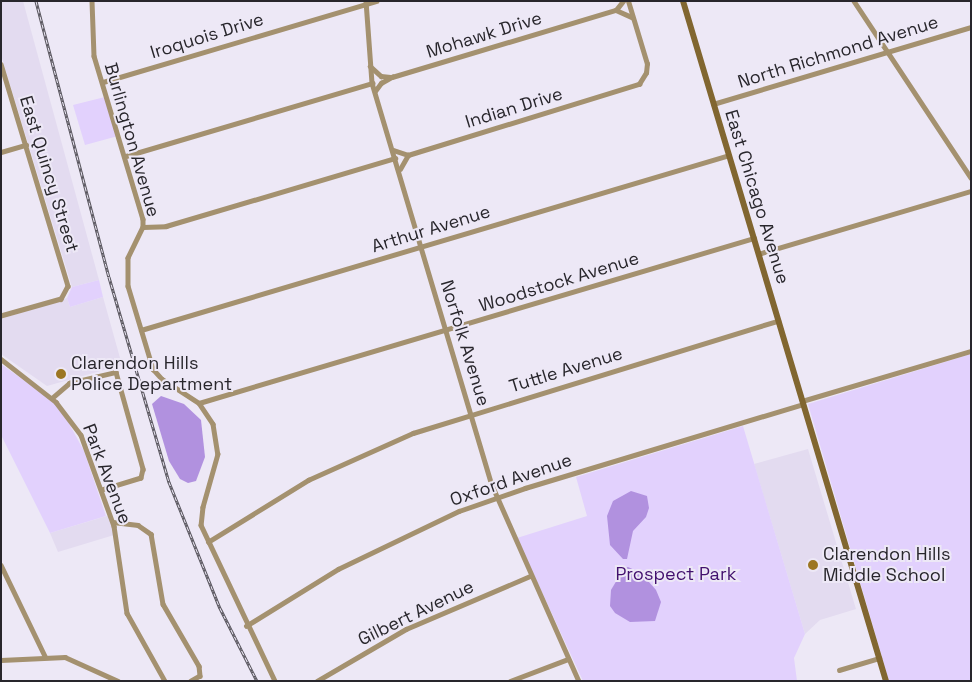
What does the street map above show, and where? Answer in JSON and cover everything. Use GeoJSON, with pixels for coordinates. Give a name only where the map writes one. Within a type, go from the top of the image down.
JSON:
{"type":"FeatureCollection","features":[{"type":"Feature","properties":{"kind":"main road","name":"East Chicago Avenue"},"geometry":{"type":"LineString","coordinates":[[683,1],[886,681]]}},
{"type":"Feature","properties":{"kind":"street","name":"Burlington Avenue"},"geometry":{"type":"LineString","coordinates":[[92,1],[91,38],[126,156],[143,227],[126,266],[128,286],[140,330],[156,374],[199,404],[213,424],[218,444],[216,461],[202,514],[208,542],[246,626],[274,681]]}},
{"type":"Feature","properties":{"kind":"street","name":"Iroquois Drive"},"geometry":{"type":"LineString","coordinates":[[103,82],[376,1]]}},
{"type":"Feature","properties":{"kind":"street"},"geometry":{"type":"LineString","coordinates":[[623,1],[616,10],[633,18]]}},
{"type":"Feature","properties":{"kind":"street"},"geometry":{"type":"LineString","coordinates":[[628,1],[633,18]]}},
{"type":"Feature","properties":{"kind":"street"},"geometry":{"type":"LineString","coordinates":[[854,1],[889,51],[971,178]]}},
{"type":"Feature","properties":{"kind":"street","name":"Norfolk Avenue"},"geometry":{"type":"LineString","coordinates":[[366,4],[369,64],[374,92],[496,497],[579,681]]}},
{"type":"Feature","properties":{"kind":"street","name":"Mohawk Drive"},"geometry":{"type":"LineString","coordinates":[[374,92],[381,83],[392,77],[616,10]]}},
{"type":"Feature","properties":{"kind":"street","name":"Indian Drive"},"geometry":{"type":"LineString","coordinates":[[408,155],[629,88],[644,77],[647,64],[633,18]]}},
{"type":"Feature","properties":{"kind":"street","name":"North Richmond Avenue"},"geometry":{"type":"LineString","coordinates":[[713,104],[971,26]]}},
{"type":"Feature","properties":{"kind":"street","name":"East Quincy Street"},"geometry":{"type":"LineString","coordinates":[[1,64],[66,274],[68,292],[58,300],[1,316]]}},
{"type":"Feature","properties":{"kind":"street"},"geometry":{"type":"LineString","coordinates":[[369,64],[381,76],[392,77]]}},
{"type":"Feature","properties":{"kind":"street"},"geometry":{"type":"LineString","coordinates":[[126,156],[372,83]]}},
{"type":"Feature","properties":{"kind":"street"},"geometry":{"type":"LineString","coordinates":[[1,152],[26,145]]}},
{"type":"Feature","properties":{"kind":"street"},"geometry":{"type":"LineString","coordinates":[[392,148],[408,155],[399,172]]}},
{"type":"Feature","properties":{"kind":"street","name":"Arthur Avenue"},"geometry":{"type":"LineString","coordinates":[[140,330],[729,155]]}},
{"type":"Feature","properties":{"kind":"street"},"geometry":{"type":"LineString","coordinates":[[143,227],[166,226],[395,158]]}},
{"type":"Feature","properties":{"kind":"street"},"geometry":{"type":"LineString","coordinates":[[758,254],[971,191]]}},
{"type":"Feature","properties":{"kind":"street","name":"Woodstock Avenue"},"geometry":{"type":"LineString","coordinates":[[199,404],[754,238]]}},
{"type":"Feature","properties":{"kind":"street","name":"Tuttle Avenue"},"geometry":{"type":"LineString","coordinates":[[208,542],[277,498],[334,467],[396,439],[471,413],[778,321]]}},
{"type":"Feature","properties":{"kind":"street","name":"Oxford Avenue"},"geometry":{"type":"LineString","coordinates":[[246,626],[368,552],[496,497],[971,351]]}},
{"type":"Feature","properties":{"kind":"street","name":"Park Avenue"},"geometry":{"type":"LineString","coordinates":[[1,359],[52,398],[78,431],[113,522],[127,613],[165,681]]}},
{"type":"Feature","properties":{"kind":"street"},"geometry":{"type":"LineString","coordinates":[[52,398],[69,383],[116,372],[143,469],[141,478],[102,490]]}},
{"type":"Feature","properties":{"kind":"street"},"geometry":{"type":"LineString","coordinates":[[113,522],[138,525],[151,534],[163,604],[199,666],[200,676],[191,681]]}},
{"type":"Feature","properties":{"kind":"street"},"geometry":{"type":"LineString","coordinates":[[1,565],[45,656]]}},
{"type":"Feature","properties":{"kind":"street","name":"Gilbert Avenue"},"geometry":{"type":"LineString","coordinates":[[317,681],[406,629],[530,576]]}},
{"type":"Feature","properties":{"kind":"street"},"geometry":{"type":"LineString","coordinates":[[1,660],[45,656],[76,660],[118,681]]}},
{"type":"Feature","properties":{"kind":"street"},"geometry":{"type":"LineString","coordinates":[[839,670],[879,658]]}},
{"type":"Feature","properties":{"kind":"street"},"geometry":{"type":"LineString","coordinates":[[510,681],[568,659]]}},
{"type":"Feature","properties":{"kind":"shaded area"},"geometry":{"type":"Polygon","coordinates":[[[1,1],[23,1],[99,280],[72,287],[1,55],[1,1]]]}},
{"type":"Feature","properties":{"kind":"shaded area"},"geometry":{"type":"Polygon","coordinates":[[[103,297],[122,365],[47,386],[1,354],[1,319],[67,298],[70,307],[103,297]]]}},
{"type":"Feature","properties":{"kind":"shaded area"},"geometry":{"type":"Polygon","coordinates":[[[161,396],[184,404],[201,420],[205,457],[196,481],[188,483],[180,479],[169,461],[152,404],[161,396]]]}},
{"type":"Feature","properties":{"kind":"shaded area","name":"Clarendon Hills Middle School"},"geometry":{"type":"Polygon","coordinates":[[[808,449],[856,609],[820,620],[805,634],[754,464],[808,449]]]}},
{"type":"Feature","properties":{"kind":"shaded area"},"geometry":{"type":"Polygon","coordinates":[[[631,491],[647,496],[649,508],[646,517],[633,531],[627,559],[623,559],[610,545],[607,516],[613,501],[631,491]]]}},
{"type":"Feature","properties":{"kind":"shaded area"},"geometry":{"type":"Polygon","coordinates":[[[110,515],[114,535],[58,552],[50,533],[110,515]]]}},
{"type":"Feature","properties":{"kind":"shaded area"},"geometry":{"type":"Polygon","coordinates":[[[628,567],[641,573],[656,590],[661,602],[655,621],[630,622],[615,613],[610,606],[611,590],[624,568],[628,567]]]}},
{"type":"Feature","properties":{"kind":"green space"},"geometry":{"type":"Polygon","coordinates":[[[105,97],[118,136],[85,145],[73,105],[105,97]]]}},
{"type":"Feature","properties":{"kind":"green space"},"geometry":{"type":"Polygon","coordinates":[[[99,280],[103,297],[70,307],[67,298],[72,287],[99,280]]]}},
{"type":"Feature","properties":{"kind":"green space"},"geometry":{"type":"Polygon","coordinates":[[[971,354],[971,681],[889,681],[808,404],[971,354]]]}},
{"type":"Feature","properties":{"kind":"green space"},"geometry":{"type":"Polygon","coordinates":[[[1,364],[50,399],[66,418],[84,451],[106,516],[50,533],[1,435],[1,364]]]}},
{"type":"Feature","properties":{"kind":"green space","name":"Prospect Park"},"geometry":{"type":"Polygon","coordinates":[[[743,426],[805,634],[794,658],[797,681],[583,681],[517,538],[587,516],[576,477],[743,426]]]}},
{"type":"Feature","properties":{"kind":"railway"},"geometry":{"type":"LineString","coordinates":[[36,1],[109,277],[169,482],[220,608],[257,681]]}},
{"type":"Feature","properties":{"kind":"place","name":"Clarendon Hills Police Department"},"geometry":{"type":"Point","coordinates":[61,374]}},
{"type":"Feature","properties":{"kind":"place","name":"Clarendon Hills Middle School"},"geometry":{"type":"Point","coordinates":[813,565]}}]}
